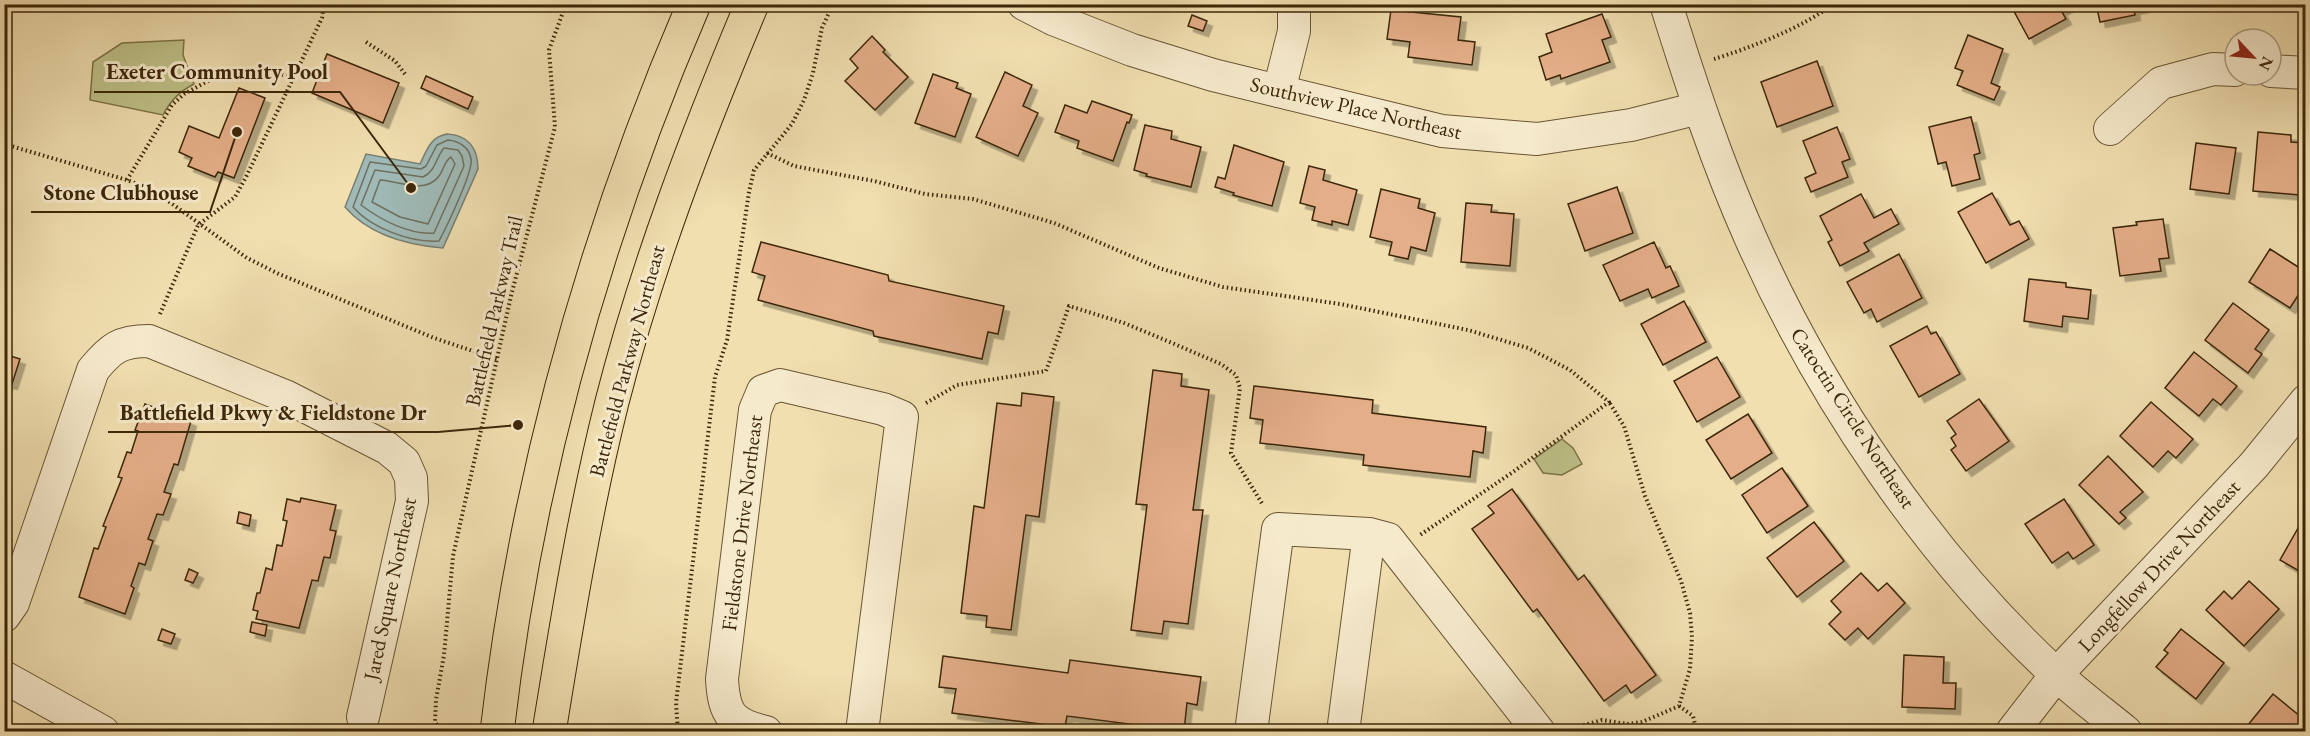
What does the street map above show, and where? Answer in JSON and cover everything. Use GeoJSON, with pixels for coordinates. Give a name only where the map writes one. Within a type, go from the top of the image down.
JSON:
{"type":"FeatureCollection","features":[{"type":"Feature","properties":{"kind":"main road"},"geometry":{"type":"LineString","coordinates":[[496,732],[506,648],[534,503],[560,393],[593,275],[639,144],[694,4]]}},
{"type":"Feature","properties":{"kind":"main road","name":"Battlefield Parkway Northeast"},"geometry":{"type":"LineString","coordinates":[[549,732],[567,619],[594,479],[637,312],[683,173],[752,4]]}},
{"type":"Feature","properties":{"kind":"street","name":"Southview Place Northeast"},"geometry":{"type":"LineString","coordinates":[[1024,4],[1053,19],[1132,50],[1213,75],[1442,132],[1537,139],[1631,125],[1699,108]]}},
{"type":"Feature","properties":{"kind":"street"},"geometry":{"type":"LineString","coordinates":[[1279,92],[1294,31],[1294,4]]}},
{"type":"Feature","properties":{"kind":"street","name":"Catoctin Circle Northeast"},"geometry":{"type":"LineString","coordinates":[[1666,4],[1699,108],[1750,238],[1786,313],[1828,387],[1876,460],[1953,565],[2056,675],[2126,732]]}},
{"type":"Feature","properties":{"kind":"street"},"geometry":{"type":"LineString","coordinates":[[2110,129],[2161,83],[2213,69],[2223,69]]}},
{"type":"Feature","properties":{"kind":"street"},"geometry":{"type":"LineString","coordinates":[[2283,72],[2306,73]]}},
{"type":"Feature","properties":{"kind":"street"},"geometry":{"type":"LineString","coordinates":[[4,616],[13,603],[93,369],[109,351],[129,341],[149,341]]}},
{"type":"Feature","properties":{"kind":"street","name":"Jared Square Northeast"},"geometry":{"type":"LineString","coordinates":[[149,341],[285,396],[387,448],[404,462],[411,478],[412,501],[363,717]]}},
{"type":"Feature","properties":{"kind":"street","name":"Fieldstone Drive Northeast"},"geometry":{"type":"LineString","coordinates":[[766,732],[745,727],[734,720],[724,702],[722,679],[755,410],[763,391],[780,385],[883,409],[902,417]]}},
{"type":"Feature","properties":{"kind":"street"},"geometry":{"type":"LineString","coordinates":[[862,732],[902,417]]}},
{"type":"Feature","properties":{"kind":"street","name":"Longfellow Drive Northeast"},"geometry":{"type":"LineString","coordinates":[[2012,732],[2056,675],[2254,465],[2300,421]]}},
{"type":"Feature","properties":{"kind":"street"},"geometry":{"type":"LineString","coordinates":[[1251,732],[1278,529],[1369,534],[1388,539],[1539,732]]}},
{"type":"Feature","properties":{"kind":"street"},"geometry":{"type":"LineString","coordinates":[[1342,732],[1369,534]]}},
{"type":"Feature","properties":{"kind":"street"},"geometry":{"type":"LineString","coordinates":[[4,677],[103,732]]}},
{"type":"Feature","properties":{"kind":"path"},"geometry":{"type":"LineString","coordinates":[[149,341],[198,225],[235,198],[322,18],[324,4]]}},
{"type":"Feature","properties":{"kind":"path","name":"Battlefield Parkway Trail"},"geometry":{"type":"LineString","coordinates":[[442,732],[435,723],[436,700],[444,655],[453,556],[497,358],[555,127],[549,50],[567,4]]}},
{"type":"Feature","properties":{"kind":"path"},"geometry":{"type":"LineString","coordinates":[[678,732],[676,703],[715,377],[727,340],[754,170],[792,124],[804,100],[813,73],[819,36],[831,6],[820,4]]}},
{"type":"Feature","properties":{"kind":"path"},"geometry":{"type":"LineString","coordinates":[[1686,67],[1760,42],[1822,13],[1833,4]]}},
{"type":"Feature","properties":{"kind":"path"},"geometry":{"type":"LineString","coordinates":[[366,42],[395,61],[405,74]]}},
{"type":"Feature","properties":{"kind":"path"},"geometry":{"type":"LineString","coordinates":[[127,180],[172,105],[184,94],[217,76],[243,70],[271,72],[294,78]]}},
{"type":"Feature","properties":{"kind":"path"},"geometry":{"type":"LineString","coordinates":[[4,144],[127,180],[153,190],[198,225],[247,258],[279,274],[434,338],[497,358]]}},
{"type":"Feature","properties":{"kind":"path"},"geometry":{"type":"LineString","coordinates":[[767,153],[794,166],[874,181],[926,194],[973,199],[1080,233],[1159,268],[1223,287],[1340,304],[1468,330],[1528,348],[1570,370],[1609,402],[1624,426],[1645,496],[1681,581],[1690,613],[1692,637],[1690,669],[1679,706]]}},
{"type":"Feature","properties":{"kind":"path"},"geometry":{"type":"LineString","coordinates":[[902,417],[957,385],[1046,371],[1069,306],[1124,323],[1221,364],[1236,375],[1240,388],[1231,453],[1278,529]]}},
{"type":"Feature","properties":{"kind":"path"},"geometry":{"type":"LineString","coordinates":[[1398,550],[1513,472],[1609,402]]}},
{"type":"Feature","properties":{"kind":"path"},"geometry":{"type":"LineString","coordinates":[[1557,732],[1602,720],[1627,724],[1642,722],[1679,706]]}},
{"type":"Feature","properties":{"kind":"path"},"geometry":{"type":"LineString","coordinates":[[1679,706],[1693,716],[1697,732]]}},
{"type":"Feature","properties":{"kind":"green space"},"geometry":{"type":"Polygon","coordinates":[[[184,40],[183,55],[194,84],[176,97],[163,115],[90,100],[93,62],[122,43],[184,40]]]}},
{"type":"Feature","properties":{"kind":"green space"},"geometry":{"type":"Polygon","coordinates":[[[1562,439],[1573,448],[1582,464],[1562,475],[1543,473],[1534,459],[1562,439]]]}},
{"type":"Feature","properties":{"kind":"water"},"geometry":{"type":"Polygon","coordinates":[[[447,134],[461,137],[470,144],[476,155],[478,169],[443,248],[389,237],[365,225],[345,207],[366,154],[420,164],[433,141],[447,134]]]}},
{"type":"Feature","properties":{"kind":"building"},"geometry":{"type":"Polygon","coordinates":[[[2010,4],[2072,4],[2061,10],[2066,19],[2029,39],[2010,4]]]}},
{"type":"Feature","properties":{"kind":"building"},"geometry":{"type":"Polygon","coordinates":[[[2096,4],[2148,4],[2148,6],[2134,9],[2135,15],[2100,22],[2096,4]]]}},
{"type":"Feature","properties":{"kind":"building"},"geometry":{"type":"Polygon","coordinates":[[[1391,10],[1461,17],[1458,40],[1475,42],[1472,65],[1408,57],[1410,42],[1387,39],[1391,10]]]}},
{"type":"Feature","properties":{"kind":"building"},"geometry":{"type":"Polygon","coordinates":[[[1602,14],[1611,37],[1602,40],[1610,62],[1561,79],[1560,75],[1546,80],[1539,57],[1552,52],[1546,34],[1602,14]]]}},
{"type":"Feature","properties":{"kind":"building"},"geometry":{"type":"Polygon","coordinates":[[[1192,15],[1207,21],[1203,31],[1188,26],[1192,15]]]}},
{"type":"Feature","properties":{"kind":"building"},"geometry":{"type":"Polygon","coordinates":[[[1968,35],[2003,49],[1991,83],[2000,87],[1994,100],[1957,85],[1963,71],[1955,68],[1968,35]]]}},
{"type":"Feature","properties":{"kind":"building"},"geometry":{"type":"Polygon","coordinates":[[[872,36],[885,50],[883,52],[908,77],[875,110],[845,81],[858,68],[850,59],[872,36]]]}},
{"type":"Feature","properties":{"kind":"building"},"geometry":{"type":"Polygon","coordinates":[[[327,54],[399,83],[383,123],[312,93],[327,54]]]}},
{"type":"Feature","properties":{"kind":"building"},"geometry":{"type":"Polygon","coordinates":[[[1817,61],[1833,106],[1777,127],[1761,82],[1817,61]]]}},
{"type":"Feature","properties":{"kind":"building"},"geometry":{"type":"Polygon","coordinates":[[[1005,72],[1032,85],[1023,106],[1038,113],[1018,156],[976,137],[1005,72]]]}},
{"type":"Feature","properties":{"kind":"building"},"geometry":{"type":"Polygon","coordinates":[[[933,74],[958,83],[956,88],[971,94],[955,137],[915,123],[933,74]]]}},
{"type":"Feature","properties":{"kind":"building"},"geometry":{"type":"Polygon","coordinates":[[[426,76],[473,97],[468,109],[421,88],[426,76]]]}},
{"type":"Feature","properties":{"kind":"building"},"geometry":{"type":"Polygon","coordinates":[[[239,88],[265,98],[234,178],[218,172],[215,177],[188,166],[192,158],[179,152],[189,126],[219,138],[239,88]]]}},
{"type":"Feature","properties":{"kind":"building"},"geometry":{"type":"Polygon","coordinates":[[[1092,101],[1132,115],[1129,123],[1127,122],[1113,161],[1077,148],[1079,141],[1055,132],[1065,105],[1087,113],[1092,101]]]}},
{"type":"Feature","properties":{"kind":"building"},"geometry":{"type":"Polygon","coordinates":[[[1971,117],[1980,153],[1974,155],[1980,179],[1952,186],[1946,162],[1938,164],[1929,127],[1971,117]]]}},
{"type":"Feature","properties":{"kind":"building"},"geometry":{"type":"Polygon","coordinates":[[[1145,125],[1172,131],[1171,139],[1201,147],[1191,187],[1146,176],[1147,174],[1134,170],[1145,125]]]}},
{"type":"Feature","properties":{"kind":"building"},"geometry":{"type":"Polygon","coordinates":[[[1837,127],[1850,159],[1842,162],[1848,177],[1811,192],[1805,178],[1816,173],[1803,141],[1837,127]]]}},
{"type":"Feature","properties":{"kind":"building"},"geometry":{"type":"Polygon","coordinates":[[[2258,132],[2291,135],[2291,142],[2305,143],[2300,195],[2253,191],[2258,132]]]}},
{"type":"Feature","properties":{"kind":"building"},"geometry":{"type":"Polygon","coordinates":[[[2196,143],[2236,148],[2229,194],[2190,189],[2196,143]]]}},
{"type":"Feature","properties":{"kind":"building"},"geometry":{"type":"Polygon","coordinates":[[[1234,145],[1284,162],[1272,206],[1233,195],[1234,193],[1215,187],[1218,177],[1225,179],[1234,145]]]}},
{"type":"Feature","properties":{"kind":"building"},"geometry":{"type":"Polygon","coordinates":[[[1309,166],[1325,170],[1323,180],[1357,190],[1348,225],[1332,221],[1332,225],[1312,220],[1315,207],[1300,203],[1309,166]]]}},
{"type":"Feature","properties":{"kind":"building"},"geometry":{"type":"Polygon","coordinates":[[[1617,187],[1633,233],[1585,251],[1568,204],[1617,187]]]}},
{"type":"Feature","properties":{"kind":"building"},"geometry":{"type":"Polygon","coordinates":[[[1381,189],[1420,199],[1418,208],[1435,213],[1426,251],[1411,247],[1408,259],[1389,255],[1392,242],[1370,237],[1381,189]]]}},
{"type":"Feature","properties":{"kind":"building"},"geometry":{"type":"Polygon","coordinates":[[[1992,193],[2010,225],[2019,221],[2029,239],[1986,263],[1958,212],[1992,193]]]}},
{"type":"Feature","properties":{"kind":"building"},"geometry":{"type":"Polygon","coordinates":[[[1861,194],[1874,218],[1891,209],[1899,224],[1864,243],[1869,251],[1840,266],[1828,242],[1832,240],[1820,216],[1861,194]]]}},
{"type":"Feature","properties":{"kind":"building"},"geometry":{"type":"Polygon","coordinates":[[[1466,203],[1492,205],[1491,212],[1514,214],[1510,266],[1461,262],[1466,203]]]}},
{"type":"Feature","properties":{"kind":"building"},"geometry":{"type":"Polygon","coordinates":[[[2163,219],[2169,258],[2159,259],[2161,271],[2120,276],[2113,228],[2137,225],[2136,222],[2163,219]]]}},
{"type":"Feature","properties":{"kind":"building"},"geometry":{"type":"Polygon","coordinates":[[[761,242],[888,275],[889,281],[1004,306],[998,334],[988,332],[982,359],[874,336],[873,331],[758,300],[765,276],[752,272],[761,242]]]}},
{"type":"Feature","properties":{"kind":"building"},"geometry":{"type":"Polygon","coordinates":[[[1654,242],[1666,268],[1670,266],[1679,286],[1652,298],[1648,289],[1620,301],[1603,265],[1654,242]]]}},
{"type":"Feature","properties":{"kind":"building"},"geometry":{"type":"Polygon","coordinates":[[[2270,249],[2306,272],[2306,283],[2290,308],[2249,282],[2270,249]]]}},
{"type":"Feature","properties":{"kind":"building"},"geometry":{"type":"Polygon","coordinates":[[[1899,254],[1922,298],[1877,322],[1871,309],[1864,313],[1847,282],[1899,254]]]}},
{"type":"Feature","properties":{"kind":"building"},"geometry":{"type":"Polygon","coordinates":[[[2029,279],[2066,283],[2066,287],[2091,290],[2088,319],[2063,316],[2062,327],[2024,321],[2029,279]]]}},
{"type":"Feature","properties":{"kind":"building"},"geometry":{"type":"Polygon","coordinates":[[[1684,301],[1706,342],[1663,365],[1641,324],[1684,301]]]}},
{"type":"Feature","properties":{"kind":"building"},"geometry":{"type":"Polygon","coordinates":[[[2233,303],[2269,330],[2255,349],[2262,354],[2248,373],[2205,340],[2233,303]]]}},
{"type":"Feature","properties":{"kind":"building"},"geometry":{"type":"Polygon","coordinates":[[[1927,326],[1931,334],[1936,332],[1960,374],[1919,397],[1890,346],[1927,326]]]}},
{"type":"Feature","properties":{"kind":"building"},"geometry":{"type":"Polygon","coordinates":[[[2194,352],[2237,386],[2221,405],[2213,399],[2199,416],[2165,388],[2194,352]]]}},
{"type":"Feature","properties":{"kind":"building"},"geometry":{"type":"Polygon","coordinates":[[[4,354],[20,359],[12,384],[7,383],[4,392],[4,354]]]}},
{"type":"Feature","properties":{"kind":"building"},"geometry":{"type":"Polygon","coordinates":[[[1717,357],[1740,397],[1697,422],[1674,381],[1717,357]]]}},
{"type":"Feature","properties":{"kind":"building"},"geometry":{"type":"Polygon","coordinates":[[[1153,370],[1182,374],[1181,386],[1209,390],[1193,510],[1203,510],[1188,624],[1164,621],[1162,634],[1131,630],[1147,505],[1136,504],[1153,370]]]}},
{"type":"Feature","properties":{"kind":"building"},"geometry":{"type":"Polygon","coordinates":[[[1254,386],[1373,400],[1372,413],[1486,427],[1483,453],[1473,451],[1470,477],[1363,465],[1364,455],[1260,443],[1263,420],[1250,418],[1254,386]]]}},
{"type":"Feature","properties":{"kind":"building"},"geometry":{"type":"Polygon","coordinates":[[[1022,393],[1054,397],[1039,517],[1026,515],[1011,630],[986,627],[987,616],[961,613],[974,506],[984,508],[997,403],[1021,406],[1022,393]]]}},
{"type":"Feature","properties":{"kind":"building"},"geometry":{"type":"Polygon","coordinates":[[[1979,399],[2009,441],[1966,471],[1951,450],[1956,446],[1951,438],[1956,434],[1947,421],[1979,399]]]}},
{"type":"Feature","properties":{"kind":"building"},"geometry":{"type":"Polygon","coordinates":[[[2151,402],[2193,439],[2176,458],[2168,451],[2153,467],[2120,436],[2151,402]]]}},
{"type":"Feature","properties":{"kind":"building"},"geometry":{"type":"Polygon","coordinates":[[[145,404],[191,421],[178,465],[174,464],[164,492],[171,494],[163,515],[157,514],[148,539],[153,541],[145,565],[139,563],[125,614],[79,597],[94,548],[98,549],[106,527],[103,526],[122,478],[118,477],[127,452],[131,453],[138,431],[135,430],[145,404]]]}},
{"type":"Feature","properties":{"kind":"building"},"geometry":{"type":"Polygon","coordinates":[[[1748,414],[1772,453],[1731,479],[1706,440],[1748,414]]]}},
{"type":"Feature","properties":{"kind":"building"},"geometry":{"type":"Polygon","coordinates":[[[2108,456],[2143,492],[2120,512],[2126,518],[2119,524],[2079,485],[2108,456]]]}},
{"type":"Feature","properties":{"kind":"building"},"geometry":{"type":"Polygon","coordinates":[[[1782,468],[1808,506],[1767,533],[1742,495],[1782,468]]]}},
{"type":"Feature","properties":{"kind":"building"},"geometry":{"type":"Polygon","coordinates":[[[1512,489],[1578,580],[1584,575],[1656,675],[1631,693],[1626,685],[1604,701],[1537,609],[1533,612],[1472,529],[1494,513],[1488,506],[1512,489]]]}},
{"type":"Feature","properties":{"kind":"building"},"geometry":{"type":"Polygon","coordinates":[[[301,498],[336,505],[330,530],[336,531],[330,558],[324,557],[318,581],[312,580],[299,628],[256,619],[258,611],[253,610],[266,568],[272,570],[277,545],[282,546],[287,521],[283,520],[287,499],[300,502],[301,498]]]}},
{"type":"Feature","properties":{"kind":"building"},"geometry":{"type":"Polygon","coordinates":[[[2064,499],[2094,545],[2073,559],[2068,552],[2052,563],[2025,524],[2064,499]]]}},
{"type":"Feature","properties":{"kind":"building"},"geometry":{"type":"Polygon","coordinates":[[[239,512],[251,515],[249,526],[237,523],[239,512]]]}},
{"type":"Feature","properties":{"kind":"building"},"geometry":{"type":"Polygon","coordinates":[[[2306,514],[2306,575],[2280,560],[2306,514]]]}},
{"type":"Feature","properties":{"kind":"building"},"geometry":{"type":"Polygon","coordinates":[[[1814,522],[1844,561],[1797,597],[1767,558],[1814,522]]]}},
{"type":"Feature","properties":{"kind":"building"},"geometry":{"type":"Polygon","coordinates":[[[189,569],[198,573],[193,583],[185,580],[189,569]]]}},
{"type":"Feature","properties":{"kind":"building"},"geometry":{"type":"Polygon","coordinates":[[[1861,573],[1878,591],[1887,583],[1905,603],[1868,639],[1858,628],[1845,640],[1829,624],[1841,612],[1831,601],[1861,573]]]}},
{"type":"Feature","properties":{"kind":"building"},"geometry":{"type":"Polygon","coordinates":[[[2249,581],[2279,609],[2244,646],[2206,610],[2224,591],[2232,599],[2249,581]]]}},
{"type":"Feature","properties":{"kind":"building"},"geometry":{"type":"Polygon","coordinates":[[[252,622],[267,625],[265,636],[250,632],[252,622]]]}},
{"type":"Feature","properties":{"kind":"building"},"geometry":{"type":"Polygon","coordinates":[[[162,629],[175,634],[171,644],[158,640],[162,629]]]}},
{"type":"Feature","properties":{"kind":"building"},"geometry":{"type":"Polygon","coordinates":[[[2181,629],[2224,663],[2196,699],[2156,667],[2168,653],[2164,650],[2181,629]]]}},
{"type":"Feature","properties":{"kind":"building"},"geometry":{"type":"Polygon","coordinates":[[[1904,655],[1944,657],[1943,683],[1956,683],[1955,709],[1902,707],[1904,655]]]}},
{"type":"Feature","properties":{"kind":"building"},"geometry":{"type":"Polygon","coordinates":[[[943,656],[1068,673],[1070,660],[1201,677],[1197,705],[1187,703],[1184,731],[1067,716],[1065,727],[952,713],[956,689],[939,687],[943,656]]]}},
{"type":"Feature","properties":{"kind":"building"},"geometry":{"type":"Polygon","coordinates":[[[2273,694],[2306,721],[2306,732],[2256,732],[2248,725],[2273,694]]]}},
{"type":"Feature","properties":{"kind":"place","name":"Stone Clubhouse"},"geometry":{"type":"Point","coordinates":[237,132]}},
{"type":"Feature","properties":{"kind":"place","name":"Exeter Community Pool"},"geometry":{"type":"Point","coordinates":[411,188]}},
{"type":"Feature","properties":{"kind":"place","name":"Battlefield Pkwy & Fieldstone Dr"},"geometry":{"type":"Point","coordinates":[518,425]}}]}
